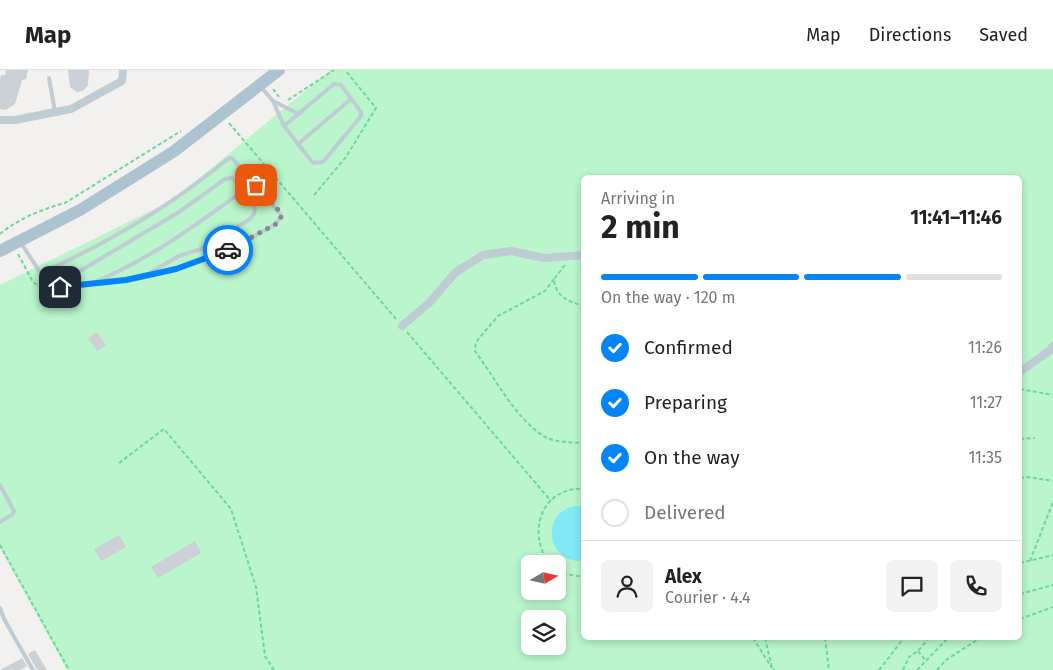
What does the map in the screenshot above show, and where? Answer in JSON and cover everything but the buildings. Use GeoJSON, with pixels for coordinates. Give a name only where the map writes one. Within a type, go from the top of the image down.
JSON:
{"type":"FeatureCollection","features":[{"type":"Feature","properties":{"kind":"main road"},"geometry":{"type":"LineString","coordinates":[[0,251],[80,210],[173,152],[266,86],[279,70]]}},
{"type":"Feature","properties":{"kind":"street"},"geometry":{"type":"LineString","coordinates":[[0,120],[15,120],[71,109],[122,81],[123,70]]}},
{"type":"Feature","properties":{"kind":"street"},"geometry":{"type":"LineString","coordinates":[[402,326],[429,303],[456,272],[483,256],[511,251],[544,258],[581,255]]}},
{"type":"Feature","properties":{"kind":"street"},"geometry":{"type":"LineString","coordinates":[[1022,371],[1053,346]]}},
{"type":"Feature","properties":{"kind":"lane"},"geometry":{"type":"LineString","coordinates":[[49,78],[55,112]]}},
{"type":"Feature","properties":{"kind":"lane"},"geometry":{"type":"LineString","coordinates":[[266,86],[284,126],[313,163],[323,162],[361,116],[361,112],[341,86],[334,84],[284,126]]}},
{"type":"Feature","properties":{"kind":"lane"},"geometry":{"type":"LineString","coordinates":[[298,144],[351,99]]}},
{"type":"Feature","properties":{"kind":"lane"},"geometry":{"type":"LineString","coordinates":[[273,101],[299,114]]}},
{"type":"Feature","properties":{"kind":"lane"},"geometry":{"type":"LineString","coordinates":[[20,241],[49,286],[60,287],[126,280],[176,269],[239,246],[276,224],[281,215],[233,159],[229,158],[166,205],[80,256],[41,273]]}},
{"type":"Feature","properties":{"kind":"lane"},"geometry":{"type":"LineString","coordinates":[[46,281],[63,279],[80,271],[178,212],[225,179],[232,178],[255,208],[254,214],[250,219],[201,249],[179,256],[147,274]]}},
{"type":"Feature","properties":{"kind":"lane"},"geometry":{"type":"LineString","coordinates":[[93,282],[128,268],[198,224],[243,191]]}},
{"type":"Feature","properties":{"kind":"lane"},"geometry":{"type":"LineString","coordinates":[[0,485],[14,511],[13,514],[0,522]]}},
{"type":"Feature","properties":{"kind":"lane"},"geometry":{"type":"LineString","coordinates":[[0,608],[34,670]]}},
{"type":"Feature","properties":{"kind":"path"},"geometry":{"type":"LineString","coordinates":[[266,86],[281,98],[288,100],[334,70]]}},
{"type":"Feature","properties":{"kind":"path"},"geometry":{"type":"LineString","coordinates":[[226,120],[551,501]]}},
{"type":"Feature","properties":{"kind":"path"},"geometry":{"type":"LineString","coordinates":[[0,234],[7,228],[45,208],[64,203],[101,182],[187,126]]}},
{"type":"Feature","properties":{"kind":"path"},"geometry":{"type":"LineString","coordinates":[[572,256],[545,291],[498,316],[476,342],[475,351],[514,408],[543,436],[581,443]]}},
{"type":"Feature","properties":{"kind":"path"},"geometry":{"type":"LineString","coordinates":[[554,279],[555,289],[560,295],[569,302],[581,305]]}},
{"type":"Feature","properties":{"kind":"path"},"geometry":{"type":"LineString","coordinates":[[1022,389],[1053,395]]}},
{"type":"Feature","properties":{"kind":"path"},"geometry":{"type":"LineString","coordinates":[[119,463],[164,428],[231,509],[256,586],[265,656],[274,670]]}},
{"type":"Feature","properties":{"kind":"path"},"geometry":{"type":"LineString","coordinates":[[1022,439],[1035,438]]}},
{"type":"Feature","properties":{"kind":"path"},"geometry":{"type":"LineString","coordinates":[[1022,478],[1053,480]]}},
{"type":"Feature","properties":{"kind":"path"},"geometry":{"type":"LineString","coordinates":[[543,555],[538,541],[538,527],[542,513],[551,501],[563,493],[581,489]]}},
{"type":"Feature","properties":{"kind":"path"},"geometry":{"type":"LineString","coordinates":[[1030,561],[1053,502]]}},
{"type":"Feature","properties":{"kind":"path"},"geometry":{"type":"LineString","coordinates":[[0,545],[69,670]]}},
{"type":"Feature","properties":{"kind":"path"},"geometry":{"type":"LineString","coordinates":[[1022,563],[1053,555]]}},
{"type":"Feature","properties":{"kind":"path"},"geometry":{"type":"LineString","coordinates":[[566,574],[581,577]]}},
{"type":"Feature","properties":{"kind":"path"},"geometry":{"type":"LineString","coordinates":[[1022,594],[1053,586]]}},
{"type":"Feature","properties":{"kind":"path"},"geometry":{"type":"LineString","coordinates":[[1022,618],[1053,607]]}},
{"type":"Feature","properties":{"kind":"path"},"geometry":{"type":"LineString","coordinates":[[756,640],[775,670]]}},
{"type":"Feature","properties":{"kind":"path"},"geometry":{"type":"LineString","coordinates":[[765,640],[772,668]]}},
{"type":"Feature","properties":{"kind":"path"},"geometry":{"type":"LineString","coordinates":[[825,640],[828,670]]}},
{"type":"Feature","properties":{"kind":"path"},"geometry":{"type":"LineString","coordinates":[[879,670],[902,640]]}},
{"type":"Feature","properties":{"kind":"path"},"geometry":{"type":"LineString","coordinates":[[903,670],[908,657],[918,651],[927,640]]}},
{"type":"Feature","properties":{"kind":"path"},"geometry":{"type":"LineString","coordinates":[[918,670],[946,640]]}},
{"type":"Feature","properties":{"kind":"path"},"geometry":{"type":"LineString","coordinates":[[937,670],[946,660],[977,640]]}},
{"type":"Feature","properties":{"kind":"path"},"geometry":{"type":"LineString","coordinates":[[918,651],[926,661]]}},
{"type":"Feature","properties":{"kind":"green space"},"geometry":{"type":"Polygon","coordinates":[[[331,70],[1053,70],[1053,670],[67,670],[0,548],[0,285],[171,201],[331,70]]]}},
{"type":"Feature","properties":{"kind":"water"},"geometry":{"type":"Polygon","coordinates":[[[581,506],[581,561],[572,560],[566,557],[566,555],[562,555],[555,547],[552,527],[556,518],[564,510],[581,506]]]}},
{"type":"Feature","properties":{"kind":"way so far"},"geometry":{"type":"LineString","coordinates":[[228,250],[239,246],[276,224],[281,217],[280,212],[256,185]]}},
{"type":"Feature","properties":{"kind":"route"},"geometry":{"type":"LineString","coordinates":[[60,287],[126,280],[176,269],[203,261],[228,250]]}}]}
